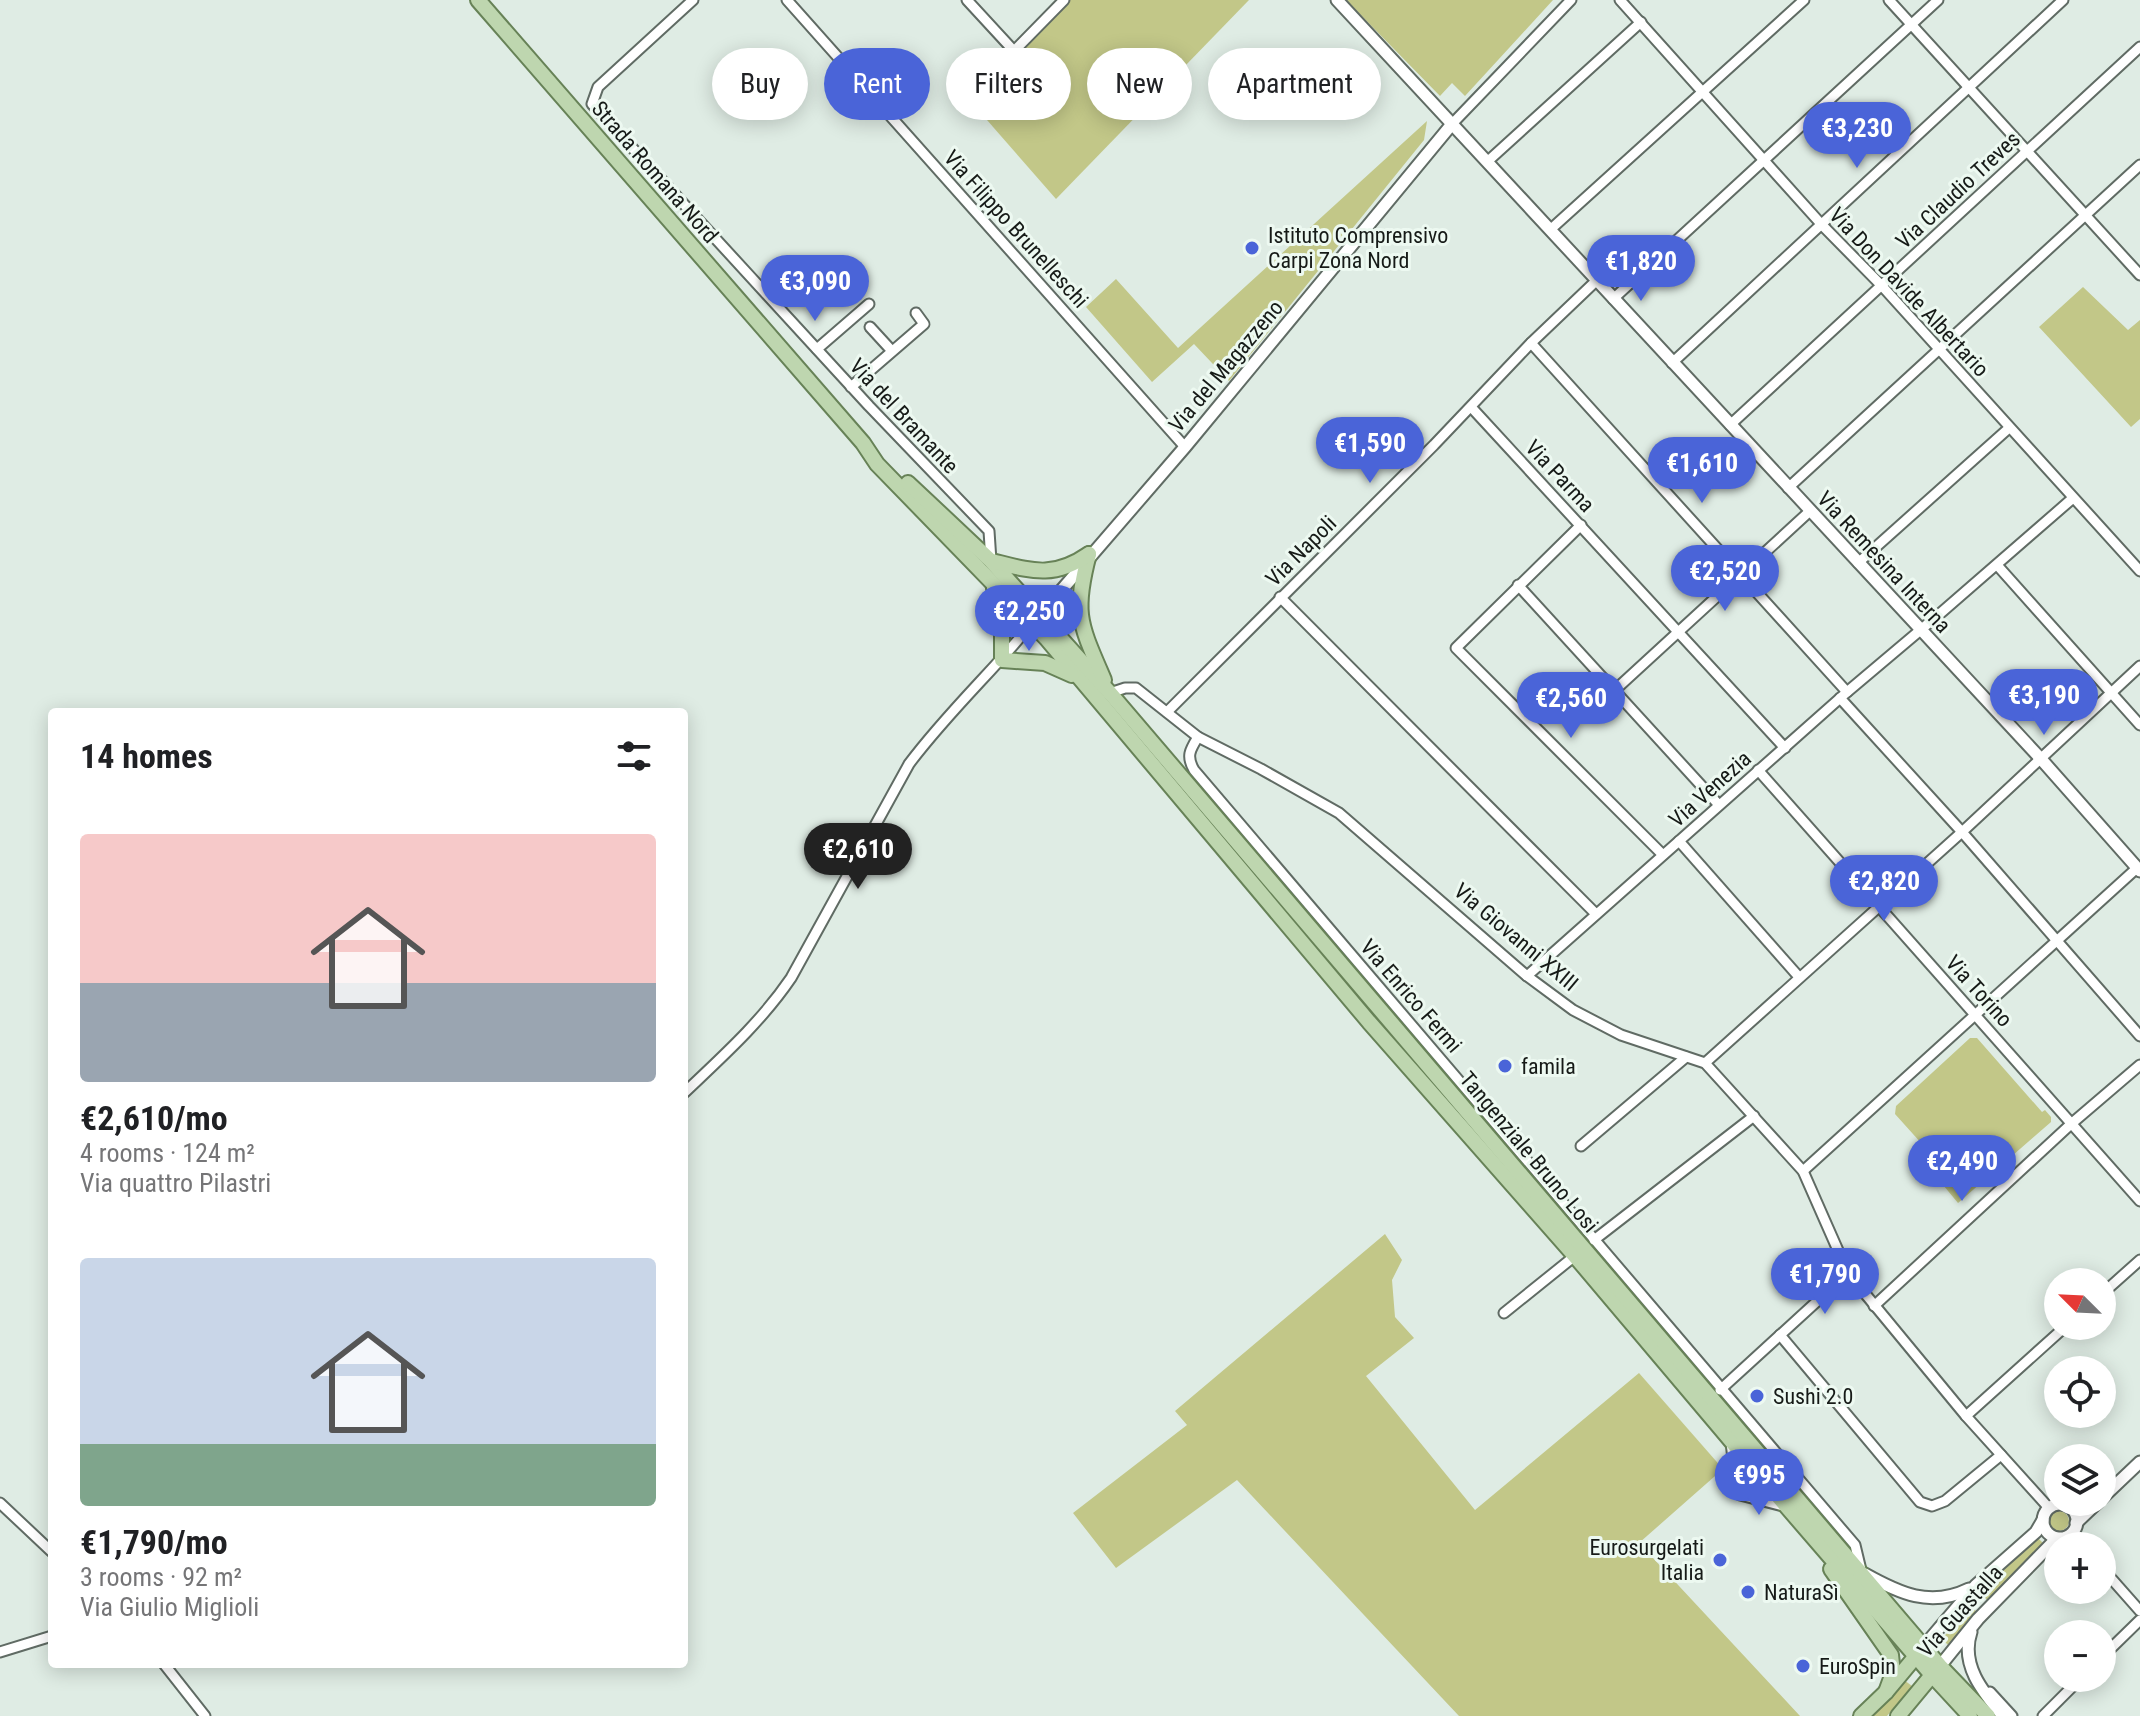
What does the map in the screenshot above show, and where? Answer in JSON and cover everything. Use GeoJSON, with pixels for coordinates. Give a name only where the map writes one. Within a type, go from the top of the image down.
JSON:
{"type":"FeatureCollection","features":[{"type":"Feature","properties":{"kind":"main road","name":"Strada Romana Nord"},"geometry":{"type":"LineString","coordinates":[[478,0],[863,443],[991,561],[1036,620]]}},
{"type":"Feature","properties":{"kind":"main road","name":"Strada Romana Nord"},"geometry":{"type":"LineString","coordinates":[[863,443],[877,464],[991,580],[1036,620]]}},
{"type":"Feature","properties":{"kind":"main road"},"geometry":{"type":"LineString","coordinates":[[991,561],[1037,572],[1053,571],[1071,567],[1089,554]]}},
{"type":"Feature","properties":{"kind":"main road"},"geometry":{"type":"LineString","coordinates":[[1089,554],[1078,604],[1082,627],[1110,693]]}},
{"type":"Feature","properties":{"kind":"main road"},"geometry":{"type":"LineString","coordinates":[[991,580],[1002,623],[1002,660],[1045,663],[1060,667],[1082,681]]}},
{"type":"Feature","properties":{"kind":"main road","name":"Tangenziale Bruno Losi"},"geometry":{"type":"LineString","coordinates":[[1036,620],[1082,681],[1369,1022],[1584,1249],[1731,1441],[1817,1541],[1920,1651],[1970,1716]]}},
{"type":"Feature","properties":{"kind":"main road","name":"Tangenziale Bruno Losi"},"geometry":{"type":"LineString","coordinates":[[1036,620],[1110,693],[1861,1572],[1920,1651]]}},
{"type":"Feature","properties":{"kind":"main road","name":"Via Guastalla"},"geometry":{"type":"LineString","coordinates":[[1817,1541],[1834,1575],[1889,1650],[1893,1673],[1886,1692]]}},
{"type":"Feature","properties":{"kind":"main road","name":"Via Guastalla"},"geometry":{"type":"LineString","coordinates":[[1861,1716],[1920,1651]]}},
{"type":"Feature","properties":{"kind":"main road","name":"Tangenziale Bruno Losi"},"geometry":{"type":"LineString","coordinates":[[1936,1670],[1988,1716]]}},
{"type":"Feature","properties":{"kind":"main road","name":"Via Guastalla"},"geometry":{"type":"LineString","coordinates":[[1898,1716],[1936,1670]]}},
{"type":"Feature","properties":{"kind":"street","name":"Via del Bramante"},"geometry":{"type":"LineString","coordinates":[[693,0],[598,87],[592,104],[851,387],[989,531],[991,561]]}},
{"type":"Feature","properties":{"kind":"street","name":"Via Filippo Brunelleschi"},"geometry":{"type":"LineString","coordinates":[[787,0],[1185,447]]}},
{"type":"Feature","properties":{"kind":"street"},"geometry":{"type":"LineString","coordinates":[[967,0],[1014,51],[1064,0]]}},
{"type":"Feature","properties":{"kind":"street","name":"Via Remesina Interna"},"geometry":{"type":"LineString","coordinates":[[1337,0],[2041,759],[2139,869]]}},
{"type":"Feature","properties":{"kind":"street","name":"Via del Magazzeno"},"geometry":{"type":"LineString","coordinates":[[1036,620],[1089,554],[1185,447],[1452,124],[1571,0]]}},
{"type":"Feature","properties":{"kind":"street","name":"Via Don Davide Albertario"},"geometry":{"type":"LineString","coordinates":[[1620,0],[2140,571]]}},
{"type":"Feature","properties":{"kind":"street"},"geometry":{"type":"LineString","coordinates":[[1551,229],[1804,0]]}},
{"type":"Feature","properties":{"kind":"street"},"geometry":{"type":"LineString","coordinates":[[1889,0],[2140,275]]}},
{"type":"Feature","properties":{"kind":"street"},"geometry":{"type":"LineString","coordinates":[[1613,299],[1938,0]]}},
{"type":"Feature","properties":{"kind":"street"},"geometry":{"type":"LineString","coordinates":[[1672,363],[2063,0]]}},
{"type":"Feature","properties":{"kind":"street"},"geometry":{"type":"LineString","coordinates":[[1488,161],[1641,22]]}},
{"type":"Feature","properties":{"kind":"street","name":"Via Claudio Treves"},"geometry":{"type":"LineString","coordinates":[[1730,425],[2140,47]]}},
{"type":"Feature","properties":{"kind":"street"},"geometry":{"type":"LineString","coordinates":[[1788,488],[2140,165]]}},
{"type":"Feature","properties":{"kind":"street","name":"Via Napoli"},"geometry":{"type":"LineString","coordinates":[[1167,712],[1596,281]]}},
{"type":"Feature","properties":{"kind":"street"},"geometry":{"type":"LineString","coordinates":[[817,349],[869,304]]}},
{"type":"Feature","properties":{"kind":"street"},"geometry":{"type":"LineString","coordinates":[[851,387],[924,324],[916,313]]}},
{"type":"Feature","properties":{"kind":"street"},"geometry":{"type":"LineString","coordinates":[[870,327],[892,351]]}},
{"type":"Feature","properties":{"kind":"street"},"geometry":{"type":"LineString","coordinates":[[1531,343],[1744,574],[1844,695],[2140,1036]]}},
{"type":"Feature","properties":{"kind":"street","name":"Via Parma"},"geometry":{"type":"LineString","coordinates":[[1471,407],[1785,748]]}},
{"type":"Feature","properties":{"kind":"street"},"geometry":{"type":"LineString","coordinates":[[1858,563],[2009,428]]}},
{"type":"Feature","properties":{"kind":"street","name":"Via Venezia"},"geometry":{"type":"LineString","coordinates":[[1527,976],[1662,854],[2073,498]]}},
{"type":"Feature","properties":{"kind":"street"},"geometry":{"type":"LineString","coordinates":[[1615,690],[1810,511]]}},
{"type":"Feature","properties":{"kind":"street"},"geometry":{"type":"LineString","coordinates":[[1581,525],[1456,648],[1662,854]]}},
{"type":"Feature","properties":{"kind":"street"},"geometry":{"type":"LineString","coordinates":[[1997,565],[2140,725]]}},
{"type":"Feature","properties":{"kind":"street"},"geometry":{"type":"LineString","coordinates":[[1518,585],[1719,805]]}},
{"type":"Feature","properties":{"kind":"street"},"geometry":{"type":"LineString","coordinates":[[1280,597],[1596,914]]}},
{"type":"Feature","properties":{"kind":"street"},"geometry":{"type":"LineString","coordinates":[[688,1089],[761,1020],[774,1003],[791,978],[909,764],[931,734],[1036,620]]}},
{"type":"Feature","properties":{"kind":"street"},"geometry":{"type":"LineString","coordinates":[[1705,1063],[1962,832],[2140,666]]}},
{"type":"Feature","properties":{"kind":"street","name":"Via Giovanni XXIII"},"geometry":{"type":"LineString","coordinates":[[1110,693],[1136,688],[1198,737],[1339,813],[1527,976],[1573,1010],[1621,1035],[1705,1063],[1803,1171],[1848,1273],[1966,1416],[2044,1502]]}},
{"type":"Feature","properties":{"kind":"street","name":"Via Enrico Fermi"},"geometry":{"type":"LineString","coordinates":[[1198,737],[1189,754],[1194,770],[1584,1249],[1720,1390],[1855,1545],[1861,1572]]}},
{"type":"Feature","properties":{"kind":"street","name":"Via Torino"},"geometry":{"type":"LineString","coordinates":[[1758,770],[2140,1201]]}},
{"type":"Feature","properties":{"kind":"street"},"geometry":{"type":"LineString","coordinates":[[1679,841],[1799,977]]}},
{"type":"Feature","properties":{"kind":"street"},"geometry":{"type":"LineString","coordinates":[[1803,1171],[2139,869]]}},
{"type":"Feature","properties":{"kind":"street"},"geometry":{"type":"LineString","coordinates":[[1581,1146],[1686,1057]]}},
{"type":"Feature","properties":{"kind":"street"},"geometry":{"type":"LineString","coordinates":[[1874,1306],[2071,1124],[2140,1065]]}},
{"type":"Feature","properties":{"kind":"street"},"geometry":{"type":"LineString","coordinates":[[1504,1313],[1754,1116]]}},
{"type":"Feature","properties":{"kind":"street"},"geometry":{"type":"LineString","coordinates":[[2116,1281],[2140,1260]]}},
{"type":"Feature","properties":{"kind":"street"},"geometry":{"type":"LineString","coordinates":[[1720,1390],[1848,1273]]}},
{"type":"Feature","properties":{"kind":"street"},"geometry":{"type":"LineString","coordinates":[[1780,1335],[1920,1502],[1932,1506],[1945,1501],[2001,1455]]}},
{"type":"Feature","properties":{"kind":"street"},"geometry":{"type":"LineString","coordinates":[[1966,1416],[2050,1340]]}},
{"type":"Feature","properties":{"kind":"street"},"geometry":{"type":"LineString","coordinates":[[1731,1441],[1736,1492],[1787,1507]]}},
{"type":"Feature","properties":{"kind":"street"},"geometry":{"type":"LineString","coordinates":[[2116,1478],[2139,1463]]}},
{"type":"Feature","properties":{"kind":"street"},"geometry":{"type":"LineString","coordinates":[[2116,1485],[2139,1463]]}},
{"type":"Feature","properties":{"kind":"street"},"geometry":{"type":"LineString","coordinates":[[0,1503],[48,1548]]}},
{"type":"Feature","properties":{"kind":"street"},"geometry":{"type":"LineString","coordinates":[[2045,1516],[2043,1520],[2048,1532]]}},
{"type":"Feature","properties":{"kind":"street"},"geometry":{"type":"LineString","coordinates":[[2075,1516],[2076,1532]]}},
{"type":"Feature","properties":{"kind":"street"},"geometry":{"type":"LineString","coordinates":[[2070,1532],[2085,1516]]}},
{"type":"Feature","properties":{"kind":"street","name":"Via Guastalla"},"geometry":{"type":"LineString","coordinates":[[1920,1651],[1976,1585],[2036,1532],[2043,1520]]}},
{"type":"Feature","properties":{"kind":"street","name":"Via Guastalla"},"geometry":{"type":"LineString","coordinates":[[1936,1670],[1978,1619],[2044,1551]]}},
{"type":"Feature","properties":{"kind":"street"},"geometry":{"type":"LineString","coordinates":[[1861,1572],[1888,1587],[1919,1598],[1936,1599],[1976,1585]]}},
{"type":"Feature","properties":{"kind":"street"},"geometry":{"type":"LineString","coordinates":[[2116,1584],[2140,1611]]}},
{"type":"Feature","properties":{"kind":"street"},"geometry":{"type":"LineString","coordinates":[[1978,1619],[1967,1642],[1967,1655],[1984,1693],[2003,1716]]}},
{"type":"Feature","properties":{"kind":"street"},"geometry":{"type":"LineString","coordinates":[[2116,1643],[2140,1620]]}},
{"type":"Feature","properties":{"kind":"street"},"geometry":{"type":"LineString","coordinates":[[0,1652],[48,1637]]}},
{"type":"Feature","properties":{"kind":"street"},"geometry":{"type":"LineString","coordinates":[[167,1668],[205,1716]]}},
{"type":"Feature","properties":{"kind":"street"},"geometry":{"type":"LineString","coordinates":[[1974,1676],[2012,1716]]}},
{"type":"Feature","properties":{"kind":"street"},"geometry":{"type":"LineString","coordinates":[[2043,1716],[2067,1692]]}},
{"type":"Feature","properties":{"kind":"green space"},"geometry":{"type":"Polygon","coordinates":[[[1062,0],[1249,0],[1192,59],[1192,48],[1087,48],[1087,120],[1133,120],[1056,199],[987,120],[1071,120],[1071,48],[1014,48],[1062,0]]]}},
{"type":"Feature","properties":{"kind":"green space"},"geometry":{"type":"Polygon","coordinates":[[[1346,0],[1553,0],[1465,96],[1452,83],[1440,96],[1346,0]]]}},
{"type":"Feature","properties":{"kind":"green space"},"geometry":{"type":"Polygon","coordinates":[[[1427,121],[1424,140],[1229,381],[1194,344],[1152,382],[1086,307],[1116,279],[1178,348],[1427,121]]]}},
{"type":"Feature","properties":{"kind":"green space"},"geometry":{"type":"Polygon","coordinates":[[[2083,287],[2128,330],[2140,320],[2140,419],[2131,427],[2039,327],[2083,287]]]}},
{"type":"Feature","properties":{"kind":"green space"},"geometry":{"type":"Polygon","coordinates":[[[1970,1038],[1977,1038],[2042,1112],[2045,1110],[2051,1122],[1958,1203],[1924,1162],[1931,1154],[1895,1114],[1896,1106],[1970,1038]]]}},
{"type":"Feature","properties":{"kind":"green space"},"geometry":{"type":"Polygon","coordinates":[[[1385,1234],[1402,1260],[1392,1280],[1395,1317],[1414,1338],[1366,1376],[1475,1510],[1639,1373],[1723,1469],[1639,1543],[1800,1716],[1459,1716],[1237,1480],[1116,1568],[1073,1513],[1187,1425],[1175,1411],[1385,1234]]]}},
{"type":"Feature","properties":{"kind":"green space"},"geometry":{"type":"Polygon","coordinates":[[[2051,1516],[2068,1517],[2068,1525],[2063,1530],[2055,1530],[2050,1525],[2051,1516]]]}},
{"type":"Feature","properties":{"kind":"green space"},"geometry":{"type":"Polygon","coordinates":[[[2036,1536],[2044,1544],[1987,1600],[1980,1592],[2036,1536]]]}},
{"type":"Feature","properties":{"kind":"green space"},"geometry":{"type":"Polygon","coordinates":[[[1969,1606],[1976,1611],[1948,1645],[1942,1639],[1969,1606]]]}},
{"type":"Feature","properties":{"kind":"green space"},"geometry":{"type":"Polygon","coordinates":[[[1904,1680],[1912,1686],[1887,1716],[1870,1716],[1904,1680]]]}},
{"type":"Feature","properties":{"kind":"place","name":"Istituto Comprensivo Carpi Zona Nord"},"geometry":{"type":"Point","coordinates":[1252,248]}},
{"type":"Feature","properties":{"kind":"place","name":"famila"},"geometry":{"type":"Point","coordinates":[1505,1066]}},
{"type":"Feature","properties":{"kind":"place","name":"Sushi 2.0"},"geometry":{"type":"Point","coordinates":[1757,1396]}},
{"type":"Feature","properties":{"kind":"place","name":"Eurosurgelati Italia"},"geometry":{"type":"Point","coordinates":[1720,1560]}},
{"type":"Feature","properties":{"kind":"place","name":"NaturaSì"},"geometry":{"type":"Point","coordinates":[1748,1592]}},
{"type":"Feature","properties":{"kind":"place","name":"EuroSpin"},"geometry":{"type":"Point","coordinates":[1803,1666]}}]}
